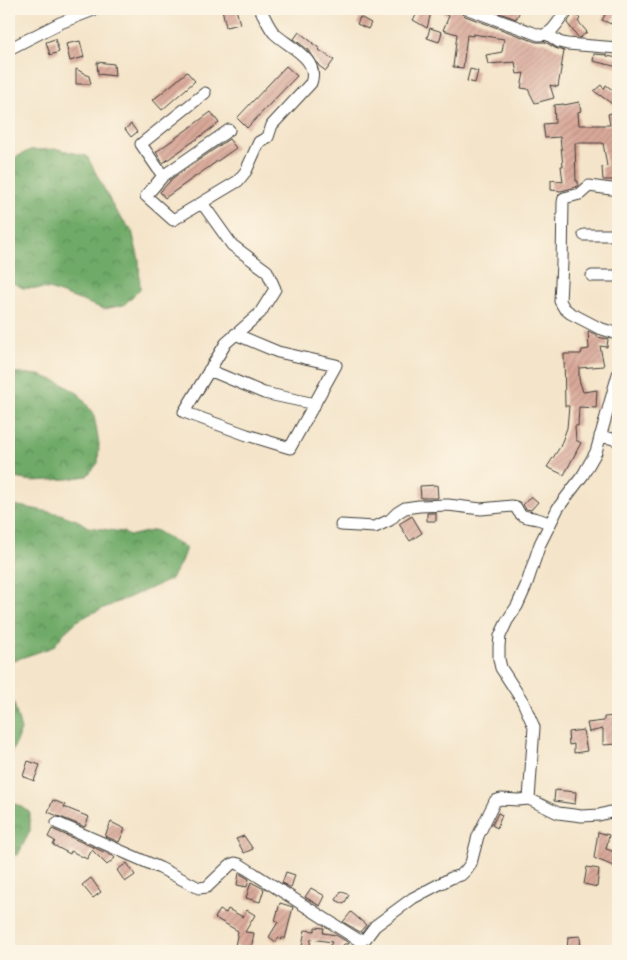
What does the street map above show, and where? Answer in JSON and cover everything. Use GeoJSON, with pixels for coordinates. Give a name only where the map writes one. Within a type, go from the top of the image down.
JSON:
{"type":"FeatureCollection","features":[{"type":"Feature","properties":{"kind":"street"},"geometry":{"type":"LineString","coordinates":[[9,49],[60,23],[96,9]]}},
{"type":"Feature","properties":{"kind":"street"},"geometry":{"type":"LineString","coordinates":[[229,130],[164,176],[146,196],[173,220],[238,181],[246,171],[259,142],[268,137],[272,125],[308,88],[314,76],[310,63],[276,35],[260,9]]}},
{"type":"Feature","properties":{"kind":"street"},"geometry":{"type":"LineString","coordinates":[[468,9],[539,35],[550,32],[567,9]]}},
{"type":"Feature","properties":{"kind":"street"},"geometry":{"type":"LineString","coordinates":[[547,34],[559,42],[567,44],[618,48]]}},
{"type":"Feature","properties":{"kind":"street"},"geometry":{"type":"LineString","coordinates":[[164,176],[141,144],[205,93]]}},
{"type":"Feature","properties":{"kind":"street"},"geometry":{"type":"LineString","coordinates":[[618,188],[589,186],[580,194],[564,198],[560,301],[570,313],[599,328],[618,334]]}},
{"type":"Feature","properties":{"kind":"street"},"geometry":{"type":"LineString","coordinates":[[202,203],[232,245],[267,271],[275,289],[260,312],[235,334],[226,343],[184,412],[247,435],[290,448],[336,365],[278,352],[235,334]]}},
{"type":"Feature","properties":{"kind":"street"},"geometry":{"type":"LineString","coordinates":[[584,235],[618,235]]}},
{"type":"Feature","properties":{"kind":"street"},"geometry":{"type":"LineString","coordinates":[[592,276],[618,276]]}},
{"type":"Feature","properties":{"kind":"street"},"geometry":{"type":"LineString","coordinates":[[210,370],[264,393],[314,404]]}},
{"type":"Feature","properties":{"kind":"street"},"geometry":{"type":"LineString","coordinates":[[529,799],[534,727],[523,702],[501,668],[499,659],[500,636],[526,586],[540,544],[558,508],[583,475],[596,452],[618,374]]}},
{"type":"Feature","properties":{"kind":"street"},"geometry":{"type":"LineString","coordinates":[[600,436],[618,440]]}},
{"type":"Feature","properties":{"kind":"street"},"geometry":{"type":"LineString","coordinates":[[341,525],[375,527],[390,520],[397,512],[405,508],[431,505],[481,509],[512,506],[516,507],[524,517],[538,519],[550,524]]}},
{"type":"Feature","properties":{"kind":"street"},"geometry":{"type":"LineString","coordinates":[[57,823],[160,868],[199,888],[207,887],[230,865],[239,864],[360,940],[366,938],[375,926],[414,898],[451,878],[462,875],[472,863],[478,836],[495,801],[500,799],[529,799],[558,813],[582,816],[599,815],[618,810]]}},
{"type":"Feature","properties":{"kind":"green space"},"geometry":{"type":"Polygon","coordinates":[[[58,149],[87,156],[115,210],[132,231],[139,260],[140,289],[124,305],[104,309],[49,289],[23,288],[9,281],[9,161],[30,150],[58,149]]]}},
{"type":"Feature","properties":{"kind":"green space"},"geometry":{"type":"Polygon","coordinates":[[[9,372],[40,375],[61,383],[79,394],[94,415],[99,444],[98,463],[87,476],[32,481],[9,477],[9,372]]]}},
{"type":"Feature","properties":{"kind":"green space"},"geometry":{"type":"Polygon","coordinates":[[[9,504],[60,514],[79,521],[88,527],[123,532],[129,536],[155,530],[186,548],[180,564],[170,580],[92,613],[77,621],[53,647],[9,663],[9,504]]]}},
{"type":"Feature","properties":{"kind":"green space"},"geometry":{"type":"Polygon","coordinates":[[[9,695],[13,700],[21,730],[12,752],[9,753],[9,695]]]}},
{"type":"Feature","properties":{"kind":"green space"},"geometry":{"type":"Polygon","coordinates":[[[9,802],[30,812],[30,831],[18,855],[9,855],[9,802]]]}},
{"type":"Feature","properties":{"kind":"building"},"geometry":{"type":"Polygon","coordinates":[[[222,9],[236,9],[240,24],[226,27],[222,9]]]}},
{"type":"Feature","properties":{"kind":"building"},"geometry":{"type":"Polygon","coordinates":[[[404,9],[432,9],[427,28],[413,20],[417,14],[404,9]]]}},
{"type":"Feature","properties":{"kind":"building"},"geometry":{"type":"Polygon","coordinates":[[[433,9],[461,9],[465,16],[536,42],[545,42],[564,51],[558,87],[550,85],[554,98],[535,103],[528,89],[521,88],[524,73],[517,74],[515,62],[488,64],[486,55],[502,52],[504,39],[473,34],[473,36],[467,35],[463,68],[453,67],[457,34],[443,30],[449,16],[433,9]]]}},
{"type":"Feature","properties":{"kind":"building"},"geometry":{"type":"Polygon","coordinates":[[[493,9],[521,9],[516,19],[493,9]]]}},
{"type":"Feature","properties":{"kind":"building"},"geometry":{"type":"Polygon","coordinates":[[[596,9],[618,10],[611,24],[602,20],[605,15],[596,9]]]}},
{"type":"Feature","properties":{"kind":"building"},"geometry":{"type":"Polygon","coordinates":[[[574,12],[580,19],[578,21],[587,32],[580,38],[567,23],[574,12]]]}},
{"type":"Feature","properties":{"kind":"building"},"geometry":{"type":"Polygon","coordinates":[[[360,17],[371,23],[368,29],[357,24],[360,17]]]}},
{"type":"Feature","properties":{"kind":"building"},"geometry":{"type":"Polygon","coordinates":[[[430,28],[442,32],[439,42],[427,38],[430,28]]]}},
{"type":"Feature","properties":{"kind":"building"},"geometry":{"type":"Polygon","coordinates":[[[299,32],[319,50],[334,60],[326,71],[319,66],[307,49],[294,39],[299,32]]]}},
{"type":"Feature","properties":{"kind":"building"},"geometry":{"type":"Polygon","coordinates":[[[55,39],[59,52],[50,55],[46,42],[55,39]]]}},
{"type":"Feature","properties":{"kind":"building"},"geometry":{"type":"Polygon","coordinates":[[[80,41],[84,57],[70,61],[66,44],[80,41]]]}},
{"type":"Feature","properties":{"kind":"building"},"geometry":{"type":"Polygon","coordinates":[[[594,54],[618,58],[618,67],[593,61],[594,54]]]}},
{"type":"Feature","properties":{"kind":"building"},"geometry":{"type":"Polygon","coordinates":[[[97,62],[114,64],[115,76],[98,74],[97,62]]]}},
{"type":"Feature","properties":{"kind":"building"},"geometry":{"type":"Polygon","coordinates":[[[286,66],[297,76],[247,128],[237,118],[286,66]]]}},
{"type":"Feature","properties":{"kind":"building"},"geometry":{"type":"Polygon","coordinates":[[[76,69],[89,76],[91,84],[76,84],[76,69]]]}},
{"type":"Feature","properties":{"kind":"building"},"geometry":{"type":"Polygon","coordinates":[[[470,69],[478,71],[475,83],[467,81],[470,69]]]}},
{"type":"Feature","properties":{"kind":"building"},"geometry":{"type":"Polygon","coordinates":[[[187,72],[195,81],[162,110],[153,100],[187,72]]]}},
{"type":"Feature","properties":{"kind":"building"},"geometry":{"type":"Polygon","coordinates":[[[601,85],[604,89],[606,85],[618,94],[618,108],[594,91],[601,85]]]}},
{"type":"Feature","properties":{"kind":"building"},"geometry":{"type":"Polygon","coordinates":[[[579,102],[581,111],[578,112],[579,125],[610,125],[608,114],[618,111],[618,159],[615,160],[617,180],[603,180],[602,167],[607,166],[603,143],[575,143],[576,181],[578,181],[578,185],[561,191],[551,190],[551,180],[563,182],[560,137],[545,138],[543,124],[555,123],[554,105],[579,102]]]}},
{"type":"Feature","properties":{"kind":"building"},"geometry":{"type":"Polygon","coordinates":[[[211,112],[219,123],[163,163],[156,152],[211,112]]]}},
{"type":"Feature","properties":{"kind":"building"},"geometry":{"type":"Polygon","coordinates":[[[131,124],[137,132],[131,137],[125,129],[131,124]]]}},
{"type":"Feature","properties":{"kind":"building"},"geometry":{"type":"Polygon","coordinates":[[[229,139],[236,148],[165,198],[160,192],[170,180],[229,139]]]}},
{"type":"Feature","properties":{"kind":"building"},"geometry":{"type":"Polygon","coordinates":[[[588,331],[597,335],[597,337],[608,339],[607,347],[600,346],[604,366],[579,368],[579,379],[583,392],[597,390],[596,408],[579,407],[578,426],[575,426],[576,440],[581,443],[564,475],[547,467],[560,447],[567,428],[569,406],[565,406],[564,354],[581,354],[582,350],[589,349],[588,331]]]}},
{"type":"Feature","properties":{"kind":"building"},"geometry":{"type":"Polygon","coordinates":[[[437,485],[438,498],[421,498],[420,486],[437,485]]]}},
{"type":"Feature","properties":{"kind":"building"},"geometry":{"type":"Polygon","coordinates":[[[531,496],[538,502],[531,510],[526,509],[523,505],[531,496]]]}},
{"type":"Feature","properties":{"kind":"building"},"geometry":{"type":"Polygon","coordinates":[[[427,513],[436,513],[436,521],[427,521],[427,513]]]}},
{"type":"Feature","properties":{"kind":"building"},"geometry":{"type":"Polygon","coordinates":[[[412,516],[422,533],[410,541],[399,524],[412,516]]]}},
{"type":"Feature","properties":{"kind":"building"},"geometry":{"type":"Polygon","coordinates":[[[618,716],[618,744],[603,745],[603,729],[589,732],[587,723],[604,721],[604,717],[618,716]]]}},
{"type":"Feature","properties":{"kind":"building"},"geometry":{"type":"Polygon","coordinates":[[[583,730],[587,751],[574,753],[574,744],[569,745],[568,732],[583,730]]]}},
{"type":"Feature","properties":{"kind":"building"},"geometry":{"type":"Polygon","coordinates":[[[28,761],[40,765],[34,781],[23,776],[28,761]]]}},
{"type":"Feature","properties":{"kind":"building"},"geometry":{"type":"Polygon","coordinates":[[[555,790],[576,792],[575,804],[554,801],[555,790]]]}},
{"type":"Feature","properties":{"kind":"building"},"geometry":{"type":"Polygon","coordinates":[[[53,800],[65,805],[64,807],[89,817],[85,827],[48,812],[53,800]]]}},
{"type":"Feature","properties":{"kind":"building"},"geometry":{"type":"Polygon","coordinates":[[[498,813],[502,815],[497,828],[492,825],[498,813]]]}},
{"type":"Feature","properties":{"kind":"building"},"geometry":{"type":"Polygon","coordinates":[[[111,822],[125,829],[119,842],[105,836],[111,822]]]}},
{"type":"Feature","properties":{"kind":"building"},"geometry":{"type":"Polygon","coordinates":[[[52,829],[115,858],[107,865],[92,850],[87,859],[71,851],[70,854],[53,845],[55,841],[48,837],[52,829]]]}},
{"type":"Feature","properties":{"kind":"building"},"geometry":{"type":"Polygon","coordinates":[[[598,832],[609,835],[606,849],[618,853],[618,868],[594,858],[598,832]]]}},
{"type":"Feature","properties":{"kind":"building"},"geometry":{"type":"Polygon","coordinates":[[[244,836],[253,849],[244,853],[236,839],[244,836]]]}},
{"type":"Feature","properties":{"kind":"building"},"geometry":{"type":"Polygon","coordinates":[[[127,863],[135,875],[125,882],[117,870],[127,863]]]}},
{"type":"Feature","properties":{"kind":"building"},"geometry":{"type":"Polygon","coordinates":[[[587,867],[599,869],[597,887],[584,884],[587,867]]]}},
{"type":"Feature","properties":{"kind":"building"},"geometry":{"type":"Polygon","coordinates":[[[286,872],[295,875],[291,888],[282,883],[286,872]]]}},
{"type":"Feature","properties":{"kind":"building"},"geometry":{"type":"Polygon","coordinates":[[[239,873],[249,879],[247,887],[237,885],[239,873]]]}},
{"type":"Feature","properties":{"kind":"building"},"geometry":{"type":"Polygon","coordinates":[[[91,878],[101,892],[93,898],[82,885],[91,878]]]}},
{"type":"Feature","properties":{"kind":"building"},"geometry":{"type":"Polygon","coordinates":[[[251,882],[264,889],[260,902],[246,898],[251,882]]]}},
{"type":"Feature","properties":{"kind":"building"},"geometry":{"type":"Polygon","coordinates":[[[311,888],[325,896],[320,906],[305,897],[311,888]]]}},
{"type":"Feature","properties":{"kind":"building"},"geometry":{"type":"Polygon","coordinates":[[[341,891],[349,895],[344,904],[336,900],[341,891]]]}},
{"type":"Feature","properties":{"kind":"building"},"geometry":{"type":"Polygon","coordinates":[[[280,903],[293,907],[285,939],[282,937],[281,940],[278,938],[276,942],[269,937],[278,922],[275,921],[280,903]]]}},
{"type":"Feature","properties":{"kind":"building"},"geometry":{"type":"Polygon","coordinates":[[[228,909],[243,917],[247,910],[255,915],[245,932],[254,933],[251,950],[235,946],[238,931],[215,918],[220,910],[226,913],[228,909]]]}},
{"type":"Feature","properties":{"kind":"building"},"geometry":{"type":"Polygon","coordinates":[[[351,912],[366,925],[360,932],[343,922],[351,912]]]}},
{"type":"Feature","properties":{"kind":"building"},"geometry":{"type":"Polygon","coordinates":[[[315,927],[324,928],[323,933],[336,935],[349,944],[344,944],[339,951],[327,951],[332,942],[311,939],[309,951],[301,951],[305,930],[315,931],[315,927]]]}},
{"type":"Feature","properties":{"kind":"building"},"geometry":{"type":"Polygon","coordinates":[[[580,936],[581,951],[567,951],[568,937],[580,936]]]}}]}
